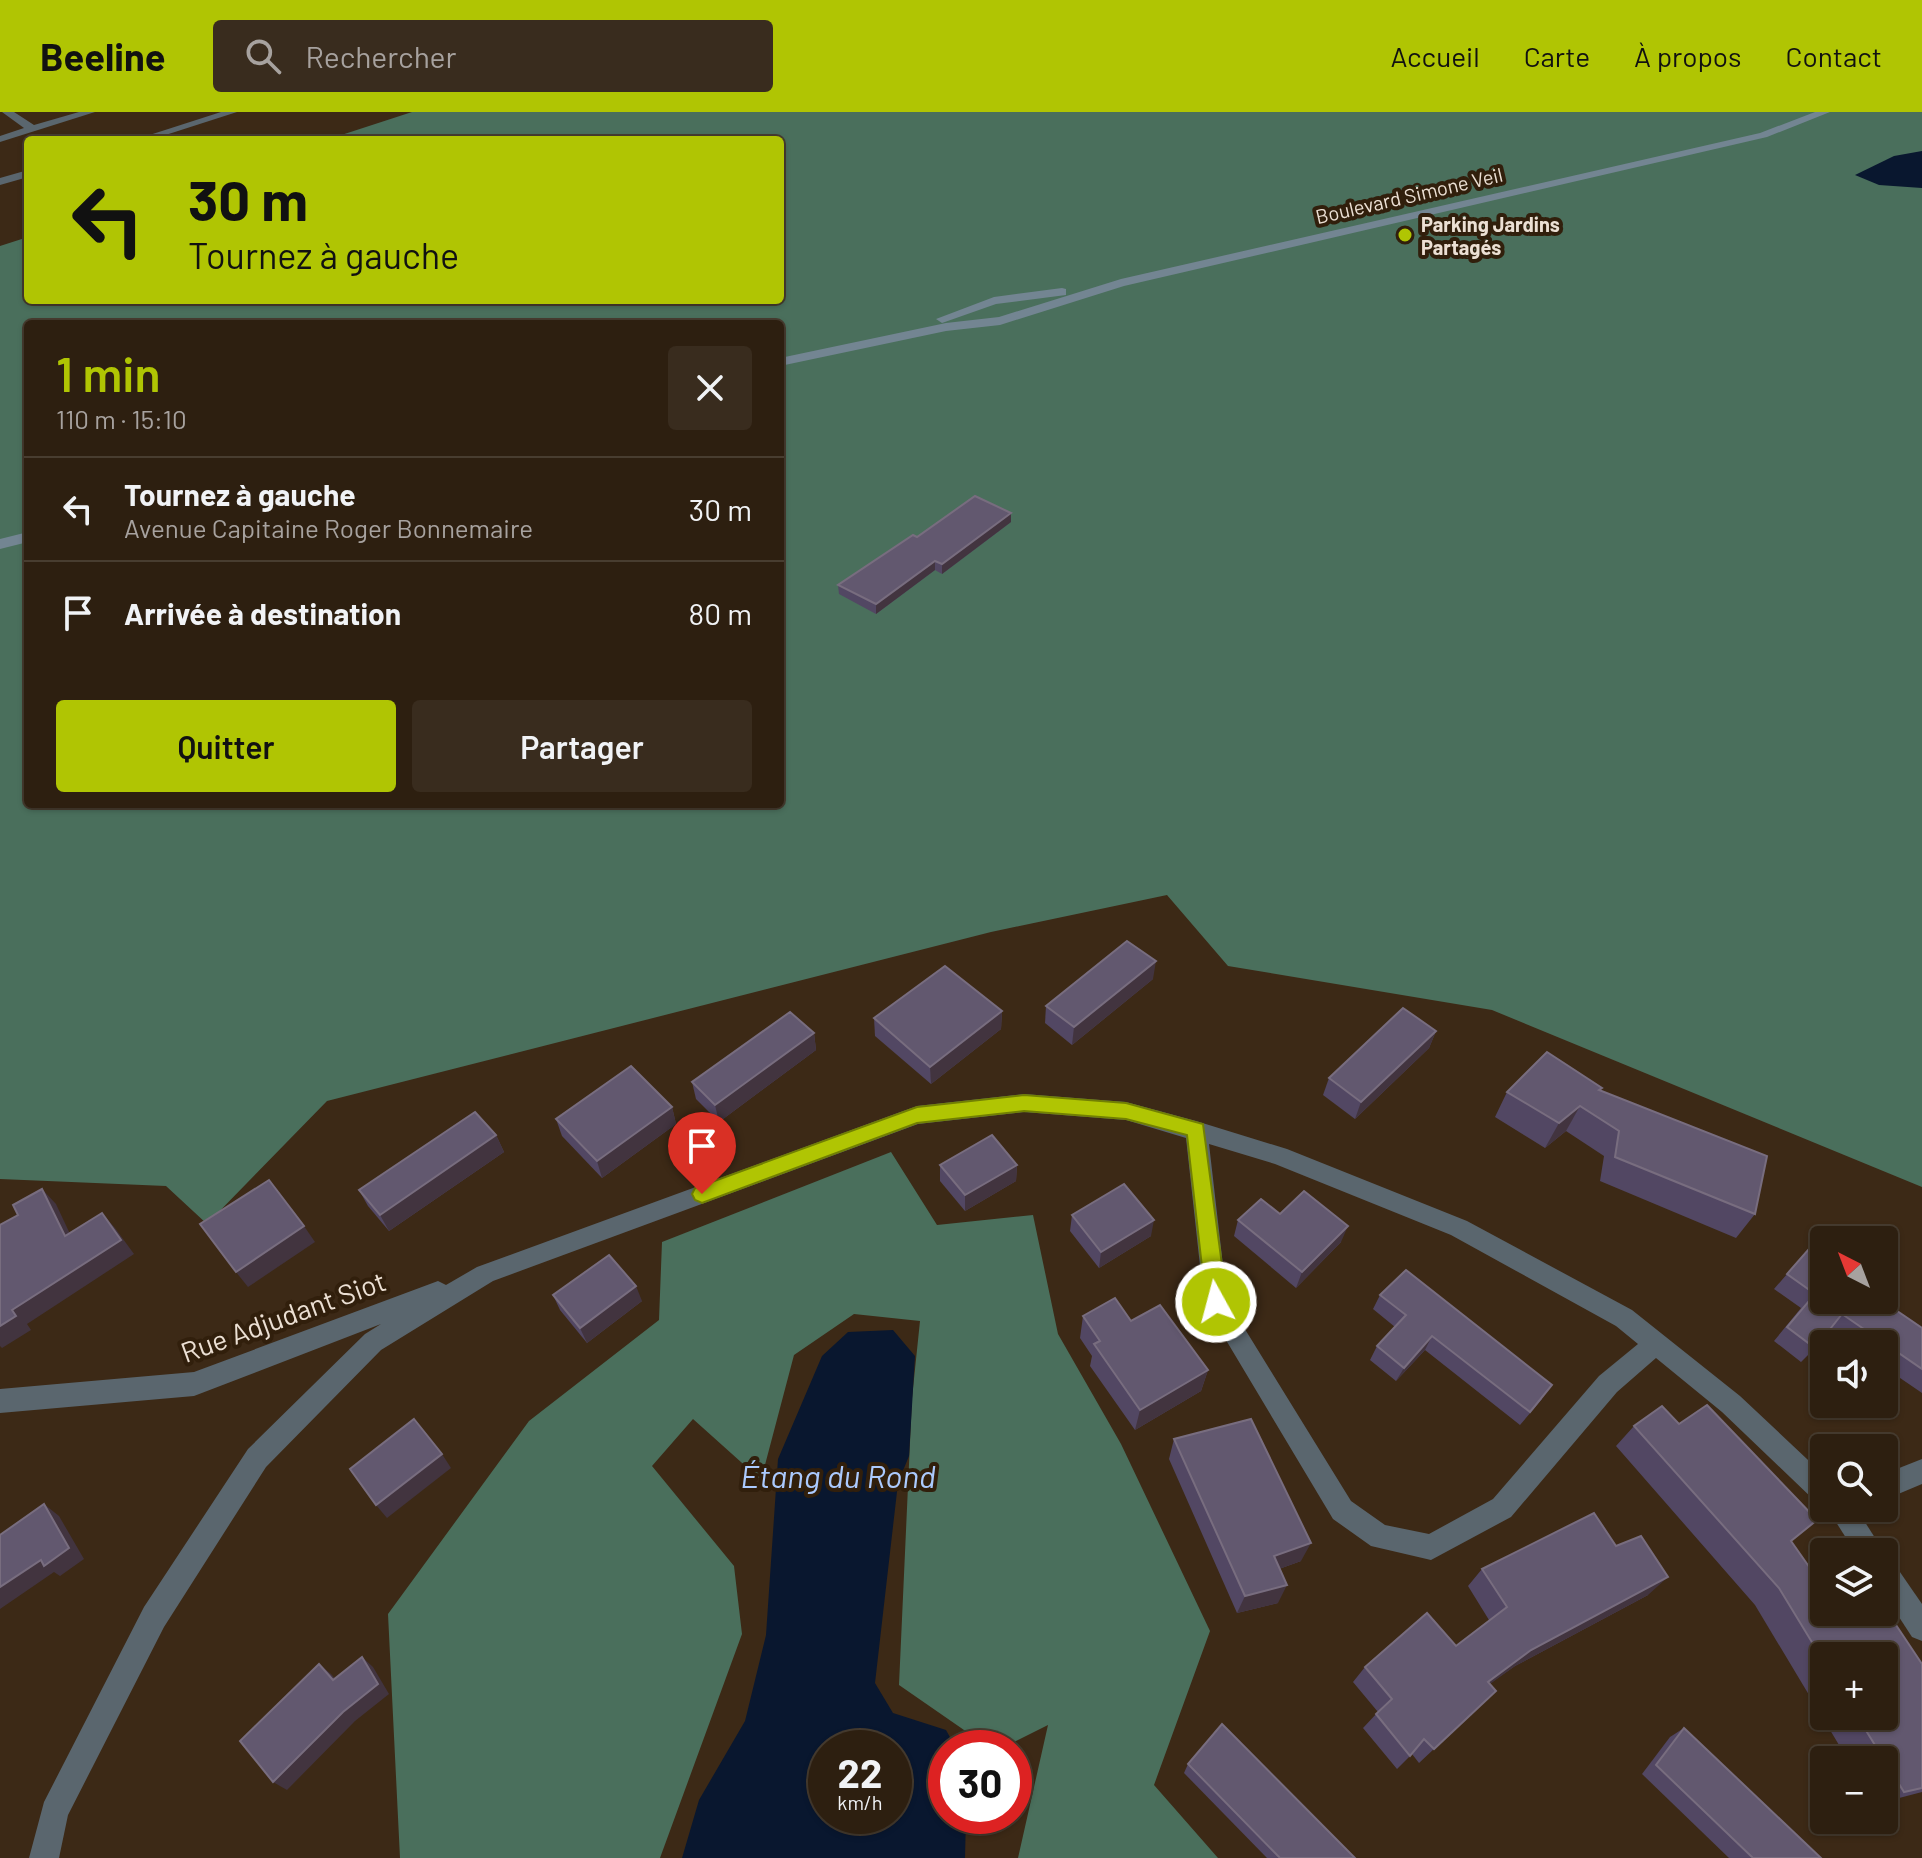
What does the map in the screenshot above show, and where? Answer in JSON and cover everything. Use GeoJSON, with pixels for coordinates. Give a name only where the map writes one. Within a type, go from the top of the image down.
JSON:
{"type":"FeatureCollection","features":[{"type":"Feature","properties":{"kind":"main road","name":"Boulevard Simone Veil"},"geometry":{"type":"LineString","coordinates":[[1705,147],[1765,130],[1805,112]]}},
{"type":"Feature","properties":{"kind":"main road","name":"Boulevard Simone Veil"},"geometry":{"type":"LineString","coordinates":[[784,361],[946,327],[1000,321],[1121,283],[1763,135],[1825,112]]}},
{"type":"Feature","properties":{"kind":"main road","name":"Boulevard Simone Veil"},"geometry":{"type":"LineString","coordinates":[[872,341],[994,301],[1121,283]]}},
{"type":"Feature","properties":{"kind":"main road"},"geometry":{"type":"LineString","coordinates":[[0,544],[24,538]]}},
{"type":"Feature","properties":{"kind":"street"},"geometry":{"type":"LineString","coordinates":[[7,112],[32,129]]}},
{"type":"Feature","properties":{"kind":"street"},"geometry":{"type":"LineString","coordinates":[[0,139],[90,112]]}},
{"type":"Feature","properties":{"kind":"street"},"geometry":{"type":"LineString","coordinates":[[152,136],[232,112]]}},
{"type":"Feature","properties":{"kind":"street"},"geometry":{"type":"LineString","coordinates":[[0,182],[24,174]]}},
{"type":"Feature","properties":{"kind":"street"},"geometry":{"type":"LineString","coordinates":[[44,1858],[54,1812],[154,1617],[257,1458],[373,1342],[485,1274],[917,1115],[1024,1103],[1126,1111],[1279,1156],[1459,1228],[1624,1318],[1731,1404],[1810,1479]]}},
{"type":"Feature","properties":{"kind":"street"},"geometry":{"type":"LineString","coordinates":[[1196,1130],[1216,1302],[1342,1510],[1380,1537],[1431,1547],[1502,1508],[1608,1384],[1655,1344]]}},
{"type":"Feature","properties":{"kind":"street","name":"Rue Adjudant Siot"},"geometry":{"type":"LineString","coordinates":[[0,1401],[194,1384],[485,1274]]}},
{"type":"Feature","properties":{"kind":"street"},"geometry":{"type":"LineString","coordinates":[[1898,1481],[1922,1471]]}},
{"type":"Feature","properties":{"kind":"street"},"geometry":{"type":"LineString","coordinates":[[1898,1592],[1922,1627]]}},
{"type":"Feature","properties":{"kind":"green space"},"geometry":{"type":"Polygon","coordinates":[[[412,112],[1922,112],[1922,1187],[1492,1010],[1228,966],[1167,895],[991,932],[327,1101],[207,1224],[166,1186],[0,1179],[0,246],[24,238],[24,304],[784,304],[784,136],[338,136],[412,112]]]}},
{"type":"Feature","properties":{"kind":"green space"},"geometry":{"type":"Polygon","coordinates":[[[891,1152],[937,1225],[1033,1215],[1058,1334],[1121,1444],[1210,1631],[1154,1785],[1218,1858],[1018,1858],[1023,1834],[1032,1834],[1032,1796],[1048,1725],[1032,1733],[1032,1730],[964,1730],[899,1685],[912,1398],[920,1321],[854,1314],[794,1355],[761,1480],[693,1419],[652,1466],[734,1566],[742,1634],[660,1858],[400,1858],[388,1614],[529,1421],[659,1320],[662,1242],[891,1152]]]}},
{"type":"Feature","properties":{"kind":"water"},"geometry":{"type":"Polygon","coordinates":[[[1922,151],[1922,188],[1879,185],[1855,175],[1894,156],[1922,151]]]}},
{"type":"Feature","properties":{"kind":"water","name":"Étang du Rond"},"geometry":{"type":"Polygon","coordinates":[[[893,1330],[915,1356],[909,1456],[898,1483],[875,1683],[893,1713],[946,1730],[928,1730],[928,1834],[966,1834],[965,1858],[682,1858],[699,1800],[745,1721],[766,1635],[778,1459],[822,1356],[848,1332],[893,1330]]]}},
{"type":"Feature","properties":{"kind":"building"},"geometry":{"type":"Polygon","coordinates":[[[975,496],[1011,513],[942,564],[935,561],[876,604],[838,585],[913,535],[917,537],[975,496]]]}},
{"type":"Feature","properties":{"kind":"building"},"geometry":{"type":"Polygon","coordinates":[[[1127,941],[1156,961],[1074,1027],[1046,1006],[1127,941]]]}},
{"type":"Feature","properties":{"kind":"building"},"geometry":{"type":"Polygon","coordinates":[[[945,966],[1002,1011],[930,1067],[874,1018],[945,966]]]}},
{"type":"Feature","properties":{"kind":"building"},"geometry":{"type":"Polygon","coordinates":[[[1403,1008],[1436,1031],[1361,1102],[1329,1078],[1403,1008]]]}},
{"type":"Feature","properties":{"kind":"building"},"geometry":{"type":"Polygon","coordinates":[[[790,1012],[814,1033],[715,1105],[692,1082],[790,1012]]]}},
{"type":"Feature","properties":{"kind":"building"},"geometry":{"type":"Polygon","coordinates":[[[1547,1052],[1602,1088],[1599,1090],[1767,1156],[1755,1214],[1615,1157],[1619,1131],[1580,1106],[1559,1123],[1507,1092],[1547,1052]]]}},
{"type":"Feature","properties":{"kind":"building"},"geometry":{"type":"Polygon","coordinates":[[[631,1066],[672,1107],[597,1161],[556,1119],[631,1066]]]}},
{"type":"Feature","properties":{"kind":"building"},"geometry":{"type":"Polygon","coordinates":[[[475,1112],[496,1135],[380,1215],[359,1190],[475,1112]]]}},
{"type":"Feature","properties":{"kind":"building"},"geometry":{"type":"Polygon","coordinates":[[[992,1135],[1017,1165],[965,1195],[940,1165],[992,1135]]]}},
{"type":"Feature","properties":{"kind":"building"},"geometry":{"type":"Polygon","coordinates":[[[269,1180],[304,1226],[236,1272],[200,1224],[269,1180]]]}},
{"type":"Feature","properties":{"kind":"building"},"geometry":{"type":"Polygon","coordinates":[[[1124,1184],[1154,1220],[1101,1252],[1072,1215],[1124,1184]]]}},
{"type":"Feature","properties":{"kind":"building"},"geometry":{"type":"Polygon","coordinates":[[[42,1189],[65,1236],[102,1213],[121,1240],[12,1310],[16,1316],[0,1326],[0,1225],[18,1215],[13,1205],[42,1189]]]}},
{"type":"Feature","properties":{"kind":"building"},"geometry":{"type":"Polygon","coordinates":[[[1304,1191],[1348,1226],[1302,1272],[1238,1220],[1261,1199],[1280,1214],[1304,1191]]]}},
{"type":"Feature","properties":{"kind":"building"},"geometry":{"type":"Polygon","coordinates":[[[1808,1250],[1810,1251],[1810,1290],[1787,1274],[1808,1250]]]}},
{"type":"Feature","properties":{"kind":"building"},"geometry":{"type":"Polygon","coordinates":[[[609,1255],[636,1286],[580,1328],[553,1295],[609,1255]]]}},
{"type":"Feature","properties":{"kind":"building"},"geometry":{"type":"Polygon","coordinates":[[[1406,1270],[1552,1385],[1530,1412],[1432,1336],[1404,1368],[1377,1346],[1406,1315],[1380,1295],[1406,1270]]]}},
{"type":"Feature","properties":{"kind":"building"},"geometry":{"type":"Polygon","coordinates":[[[1115,1298],[1131,1321],[1160,1305],[1208,1370],[1140,1410],[1094,1344],[1100,1341],[1083,1316],[1115,1298]]]}},
{"type":"Feature","properties":{"kind":"building"},"geometry":{"type":"Polygon","coordinates":[[[1810,1300],[1810,1314],[1842,1314],[1829,1330],[1810,1330],[1810,1344],[1787,1327],[1810,1300]]]}},
{"type":"Feature","properties":{"kind":"building"},"geometry":{"type":"Polygon","coordinates":[[[1898,1312],[1922,1328],[1922,1369],[1898,1352],[1898,1330],[1865,1330],[1842,1314],[1898,1312]]]}},
{"type":"Feature","properties":{"kind":"building"},"geometry":{"type":"Polygon","coordinates":[[[1707,1405],[1810,1513],[1810,1522],[1815,1522],[1791,1541],[1810,1568],[1810,1626],[1897,1626],[1922,1664],[1922,1788],[1904,1792],[1898,1782],[1898,1746],[1876,1746],[1866,1730],[1898,1730],[1898,1642],[1812,1642],[1779,1588],[1634,1426],[1662,1406],[1679,1424],[1707,1405]]]}},
{"type":"Feature","properties":{"kind":"building"},"geometry":{"type":"Polygon","coordinates":[[[414,1419],[442,1454],[376,1505],[350,1469],[414,1419]]]}},
{"type":"Feature","properties":{"kind":"building"},"geometry":{"type":"Polygon","coordinates":[[[1251,1419],[1311,1543],[1274,1556],[1287,1585],[1245,1596],[1174,1439],[1251,1419]]]}},
{"type":"Feature","properties":{"kind":"building"},"geometry":{"type":"Polygon","coordinates":[[[44,1504],[69,1548],[44,1566],[41,1560],[0,1587],[0,1535],[44,1504]]]}},
{"type":"Feature","properties":{"kind":"building"},"geometry":{"type":"Polygon","coordinates":[[[1594,1513],[1616,1546],[1641,1536],[1668,1577],[1531,1650],[1488,1682],[1496,1691],[1434,1749],[1424,1739],[1410,1756],[1376,1714],[1392,1699],[1365,1667],[1427,1613],[1456,1646],[1507,1607],[1482,1569],[1594,1513]]]}},
{"type":"Feature","properties":{"kind":"building"},"geometry":{"type":"Polygon","coordinates":[[[362,1657],[378,1684],[343,1712],[273,1782],[240,1741],[319,1664],[333,1680],[362,1657]]]}},
{"type":"Feature","properties":{"kind":"building"},"geometry":{"type":"Polygon","coordinates":[[[1222,1724],[1355,1858],[1280,1858],[1188,1764],[1222,1724]]]}},
{"type":"Feature","properties":{"kind":"building"},"geometry":{"type":"Polygon","coordinates":[[[1684,1728],[1821,1858],[1753,1858],[1656,1765],[1684,1728]]]}},
{"type":"Feature","properties":{"kind":"place","name":"Parking Jardins Partagés"},"geometry":{"type":"Point","coordinates":[1405,235]}},
{"type":"Feature","properties":{"kind":"route"},"geometry":{"type":"LineString","coordinates":[[702,1194],[917,1115],[1024,1103],[1126,1111],[1196,1130],[1216,1302]]}}]}
